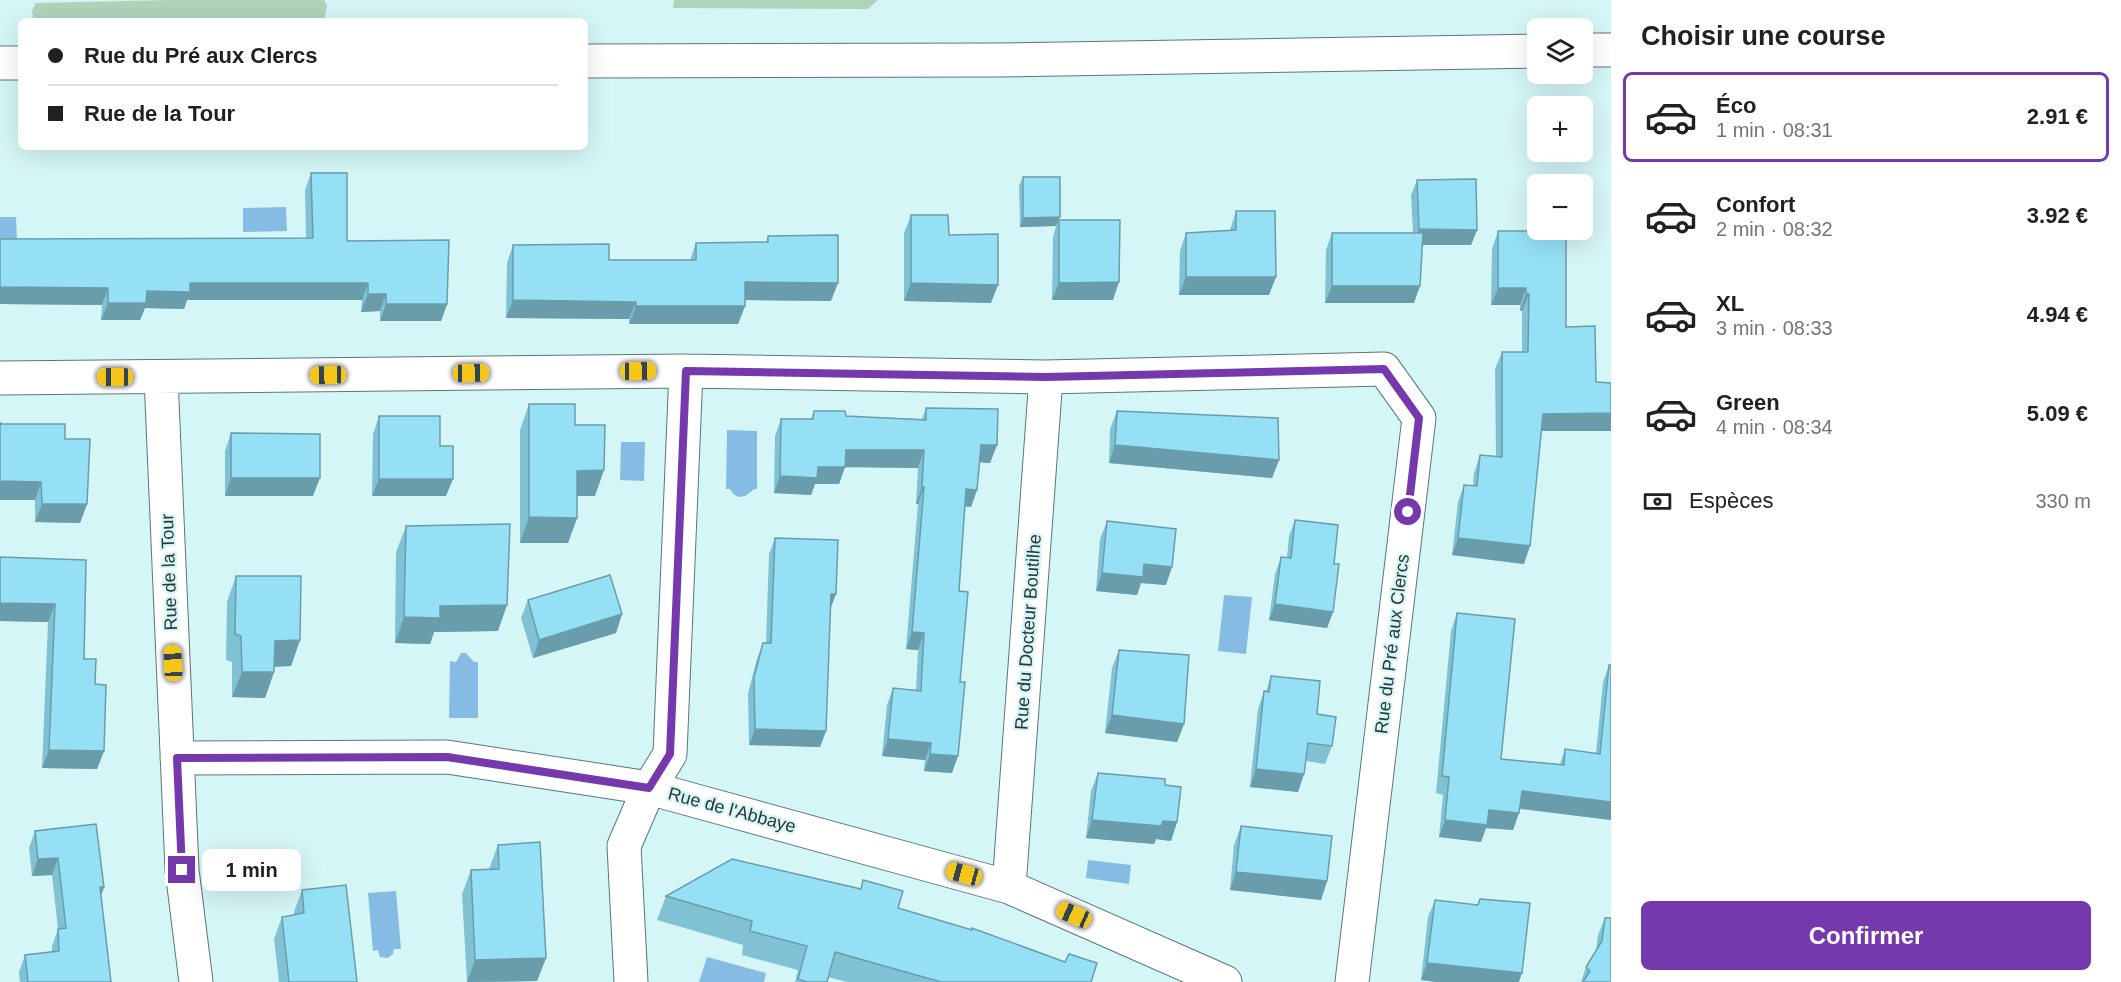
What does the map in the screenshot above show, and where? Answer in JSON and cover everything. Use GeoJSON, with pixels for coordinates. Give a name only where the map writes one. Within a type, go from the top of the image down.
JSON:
{"type":"FeatureCollection","features":[{"type":"Feature","properties":{"kind":"street"},"geometry":{"type":"LineString","coordinates":[[588,61],[985,60],[1527,51]]}},
{"type":"Feature","properties":{"kind":"street"},"geometry":{"type":"LineString","coordinates":[[0,63],[18,63]]}},
{"type":"Feature","properties":{"kind":"street","name":"Rue du Pré aux Clercs"},"geometry":{"type":"LineString","coordinates":[[0,378],[686,371],[1046,377],[1384,369],[1419,418],[1352,982]]}},
{"type":"Feature","properties":{"kind":"street"},"geometry":{"type":"LineString","coordinates":[[631,982],[624,846],[649,788],[670,754],[686,371]]}},
{"type":"Feature","properties":{"kind":"street","name":"Rue de la Tour"},"geometry":{"type":"LineString","coordinates":[[161,377],[182,870],[196,982]]}},
{"type":"Feature","properties":{"kind":"street","name":"Rue du Docteur Boutilhe"},"geometry":{"type":"LineString","coordinates":[[1009,886],[1046,377]]}},
{"type":"Feature","properties":{"kind":"street","name":"Rue de l'Abbaye"},"geometry":{"type":"LineString","coordinates":[[177,758],[447,757],[649,788],[1009,886],[1225,982]]}},
{"type":"Feature","properties":{"kind":"green space"},"geometry":{"type":"Polygon","coordinates":[[[324,0],[327,5],[325,18],[33,18],[32,11],[36,3],[324,0]]]}},
{"type":"Feature","properties":{"kind":"green space"},"geometry":{"type":"Polygon","coordinates":[[[674,0],[878,0],[868,9],[673,8],[674,0]]]}},
{"type":"Feature","properties":{"kind":"water"},"geometry":{"type":"Polygon","coordinates":[[[286,207],[287,231],[243,232],[243,208],[286,207]]]}},
{"type":"Feature","properties":{"kind":"water"},"geometry":{"type":"Polygon","coordinates":[[[0,217],[16,217],[17,242],[0,242],[0,217]]]}},
{"type":"Feature","properties":{"kind":"water"},"geometry":{"type":"Polygon","coordinates":[[[727,430],[757,431],[757,489],[741,497],[735,495],[730,489],[726,489],[727,430]]]}},
{"type":"Feature","properties":{"kind":"water"},"geometry":{"type":"Polygon","coordinates":[[[621,442],[645,442],[644,481],[620,480],[621,442]]]}},
{"type":"Feature","properties":{"kind":"water"},"geometry":{"type":"Polygon","coordinates":[[[1224,595],[1252,597],[1246,654],[1218,651],[1224,595]]]}},
{"type":"Feature","properties":{"kind":"water"},"geometry":{"type":"Polygon","coordinates":[[[461,653],[466,653],[474,662],[478,662],[478,718],[449,718],[450,661],[456,662],[461,653]]]}},
{"type":"Feature","properties":{"kind":"water"},"geometry":{"type":"Polygon","coordinates":[[[1088,860],[1131,865],[1129,884],[1086,878],[1088,860]]]}},
{"type":"Feature","properties":{"kind":"water"},"geometry":{"type":"Polygon","coordinates":[[[396,891],[401,949],[394,949],[393,954],[388,958],[380,957],[378,950],[373,951],[368,893],[396,891]]]}},
{"type":"Feature","properties":{"kind":"water"},"geometry":{"type":"Polygon","coordinates":[[[707,957],[766,973],[764,982],[699,982],[707,957]]]}},
{"type":"Feature","properties":{"kind":"building"},"geometry":{"type":"Polygon","coordinates":[[[311,173],[347,173],[347,241],[449,240],[447,304],[386,304],[386,294],[368,294],[368,283],[190,283],[190,292],[147,291],[146,303],[108,303],[108,288],[0,287],[0,239],[313,238],[311,173]]]}},
{"type":"Feature","properties":{"kind":"building"},"geometry":{"type":"Polygon","coordinates":[[[1023,177],[1060,177],[1060,217],[1023,218],[1023,177]]]}},
{"type":"Feature","properties":{"kind":"building"},"geometry":{"type":"Polygon","coordinates":[[[1476,179],[1477,230],[1419,229],[1417,180],[1476,179]]]}},
{"type":"Feature","properties":{"kind":"building"},"geometry":{"type":"Polygon","coordinates":[[[1236,211],[1275,211],[1276,277],[1186,277],[1186,233],[1236,230],[1236,211]]]}},
{"type":"Feature","properties":{"kind":"building"},"geometry":{"type":"Polygon","coordinates":[[[911,215],[948,215],[949,235],[998,234],[998,285],[911,283],[911,215]]]}},
{"type":"Feature","properties":{"kind":"building"},"geometry":{"type":"Polygon","coordinates":[[[1059,220],[1120,220],[1119,282],[1059,283],[1059,220]]]}},
{"type":"Feature","properties":{"kind":"building"},"geometry":{"type":"Polygon","coordinates":[[[1498,231],[1527,231],[1527,240],[1566,240],[1566,327],[1595,326],[1596,382],[1611,383],[1611,413],[1543,414],[1530,546],[1458,538],[1464,485],[1477,486],[1480,455],[1502,457],[1502,352],[1528,352],[1529,294],[1526,294],[1526,288],[1498,288],[1498,231]]]}},
{"type":"Feature","properties":{"kind":"building"},"geometry":{"type":"Polygon","coordinates":[[[1332,233],[1423,233],[1420,286],[1332,286],[1332,233]]]}},
{"type":"Feature","properties":{"kind":"building"},"geometry":{"type":"Polygon","coordinates":[[[838,235],[838,283],[745,282],[745,306],[636,306],[636,302],[513,300],[513,245],[609,244],[609,260],[696,260],[696,243],[768,242],[768,236],[838,235]]]}},
{"type":"Feature","properties":{"kind":"building"},"geometry":{"type":"Polygon","coordinates":[[[529,404],[575,404],[575,425],[605,425],[604,470],[577,471],[577,518],[529,517],[529,404]]]}},
{"type":"Feature","properties":{"kind":"building"},"geometry":{"type":"Polygon","coordinates":[[[926,408],[998,409],[997,445],[981,445],[977,490],[966,489],[959,591],[968,592],[960,682],[965,682],[958,756],[930,754],[931,743],[888,739],[893,688],[921,691],[924,633],[912,632],[924,487],[922,487],[924,450],[846,450],[845,467],[818,467],[817,478],[780,476],[781,419],[813,419],[814,411],[845,411],[846,416],[926,420],[926,408]]]}},
{"type":"Feature","properties":{"kind":"building"},"geometry":{"type":"Polygon","coordinates":[[[1117,411],[1278,418],[1279,460],[1115,445],[1117,411]]]}},
{"type":"Feature","properties":{"kind":"building"},"geometry":{"type":"Polygon","coordinates":[[[379,416],[440,416],[440,446],[453,446],[453,479],[379,479],[379,416]]]}},
{"type":"Feature","properties":{"kind":"building"},"geometry":{"type":"Polygon","coordinates":[[[0,423],[65,424],[65,439],[90,439],[87,504],[42,504],[41,482],[0,481],[0,423]]]}},
{"type":"Feature","properties":{"kind":"building"},"geometry":{"type":"Polygon","coordinates":[[[231,433],[320,434],[320,478],[231,478],[231,433]]]}},
{"type":"Feature","properties":{"kind":"building"},"geometry":{"type":"Polygon","coordinates":[[[1295,520],[1338,525],[1334,564],[1339,564],[1333,612],[1275,604],[1281,557],[1291,558],[1295,520]]]}},
{"type":"Feature","properties":{"kind":"building"},"geometry":{"type":"Polygon","coordinates":[[[1107,521],[1176,529],[1172,567],[1144,564],[1143,577],[1102,573],[1107,521]]]}},
{"type":"Feature","properties":{"kind":"building"},"geometry":{"type":"Polygon","coordinates":[[[510,524],[507,605],[440,606],[440,618],[404,617],[406,526],[510,524]]]}},
{"type":"Feature","properties":{"kind":"building"},"geometry":{"type":"Polygon","coordinates":[[[775,538],[838,540],[836,594],[831,594],[826,731],[755,729],[754,677],[763,643],[771,643],[775,538]]]}},
{"type":"Feature","properties":{"kind":"building"},"geometry":{"type":"Polygon","coordinates":[[[0,557],[86,560],[84,659],[96,659],[95,684],[106,685],[104,751],[49,750],[55,604],[0,603],[0,557]]]}},
{"type":"Feature","properties":{"kind":"building"},"geometry":{"type":"Polygon","coordinates":[[[610,575],[622,614],[539,640],[528,600],[610,575]]]}},
{"type":"Feature","properties":{"kind":"building"},"geometry":{"type":"Polygon","coordinates":[[[236,576],[301,576],[300,640],[275,641],[274,672],[242,672],[241,636],[235,634],[236,576]]]}},
{"type":"Feature","properties":{"kind":"building"},"geometry":{"type":"Polygon","coordinates":[[[1457,613],[1515,619],[1501,759],[1564,765],[1565,749],[1600,754],[1609,665],[1611,665],[1611,802],[1522,791],[1519,813],[1489,810],[1487,825],[1445,820],[1449,777],[1442,776],[1457,613]]]}},
{"type":"Feature","properties":{"kind":"building"},"geometry":{"type":"Polygon","coordinates":[[[1119,650],[1189,655],[1184,724],[1112,715],[1119,650]]]}},
{"type":"Feature","properties":{"kind":"building"},"geometry":{"type":"Polygon","coordinates":[[[1271,676],[1320,681],[1317,714],[1336,717],[1332,746],[1308,743],[1304,774],[1256,769],[1264,691],[1269,692],[1271,676]]]}},
{"type":"Feature","properties":{"kind":"building"},"geometry":{"type":"Polygon","coordinates":[[[1098,773],[1165,779],[1165,785],[1181,787],[1177,822],[1163,821],[1161,826],[1092,820],[1098,773]]]}},
{"type":"Feature","properties":{"kind":"building"},"geometry":{"type":"Polygon","coordinates":[[[96,824],[104,887],[100,887],[111,982],[28,982],[25,955],[59,951],[58,929],[66,928],[58,858],[38,859],[35,831],[96,824]]]}},
{"type":"Feature","properties":{"kind":"building"},"geometry":{"type":"Polygon","coordinates":[[[1241,826],[1332,836],[1327,881],[1236,872],[1241,826]]]}},
{"type":"Feature","properties":{"kind":"building"},"geometry":{"type":"Polygon","coordinates":[[[540,842],[546,958],[475,960],[471,870],[499,869],[498,845],[540,842]]]}},
{"type":"Feature","properties":{"kind":"building"},"geometry":{"type":"Polygon","coordinates":[[[732,859],[861,889],[863,880],[903,891],[898,908],[972,930],[972,928],[1065,962],[1069,954],[1097,963],[1091,982],[941,982],[835,952],[827,982],[807,982],[798,979],[807,946],[750,931],[752,921],[666,896],[732,859]]]}},
{"type":"Feature","properties":{"kind":"building"},"geometry":{"type":"Polygon","coordinates":[[[346,885],[357,982],[289,982],[282,917],[304,913],[302,890],[346,885]]]}},
{"type":"Feature","properties":{"kind":"building"},"geometry":{"type":"Polygon","coordinates":[[[1480,899],[1530,903],[1522,973],[1427,963],[1435,900],[1478,905],[1480,899]]]}},
{"type":"Feature","properties":{"kind":"building"},"geometry":{"type":"Polygon","coordinates":[[[1605,918],[1611,918],[1611,982],[1583,982],[1590,971],[1586,967],[1602,941],[1605,918]]]}},
{"type":"Feature","properties":{"kind":"route"},"geometry":{"type":"LineString","coordinates":[[182,870],[177,758],[447,757],[649,788],[670,754],[686,371],[1046,377],[1384,369],[1419,418],[1408,512]]}}]}
